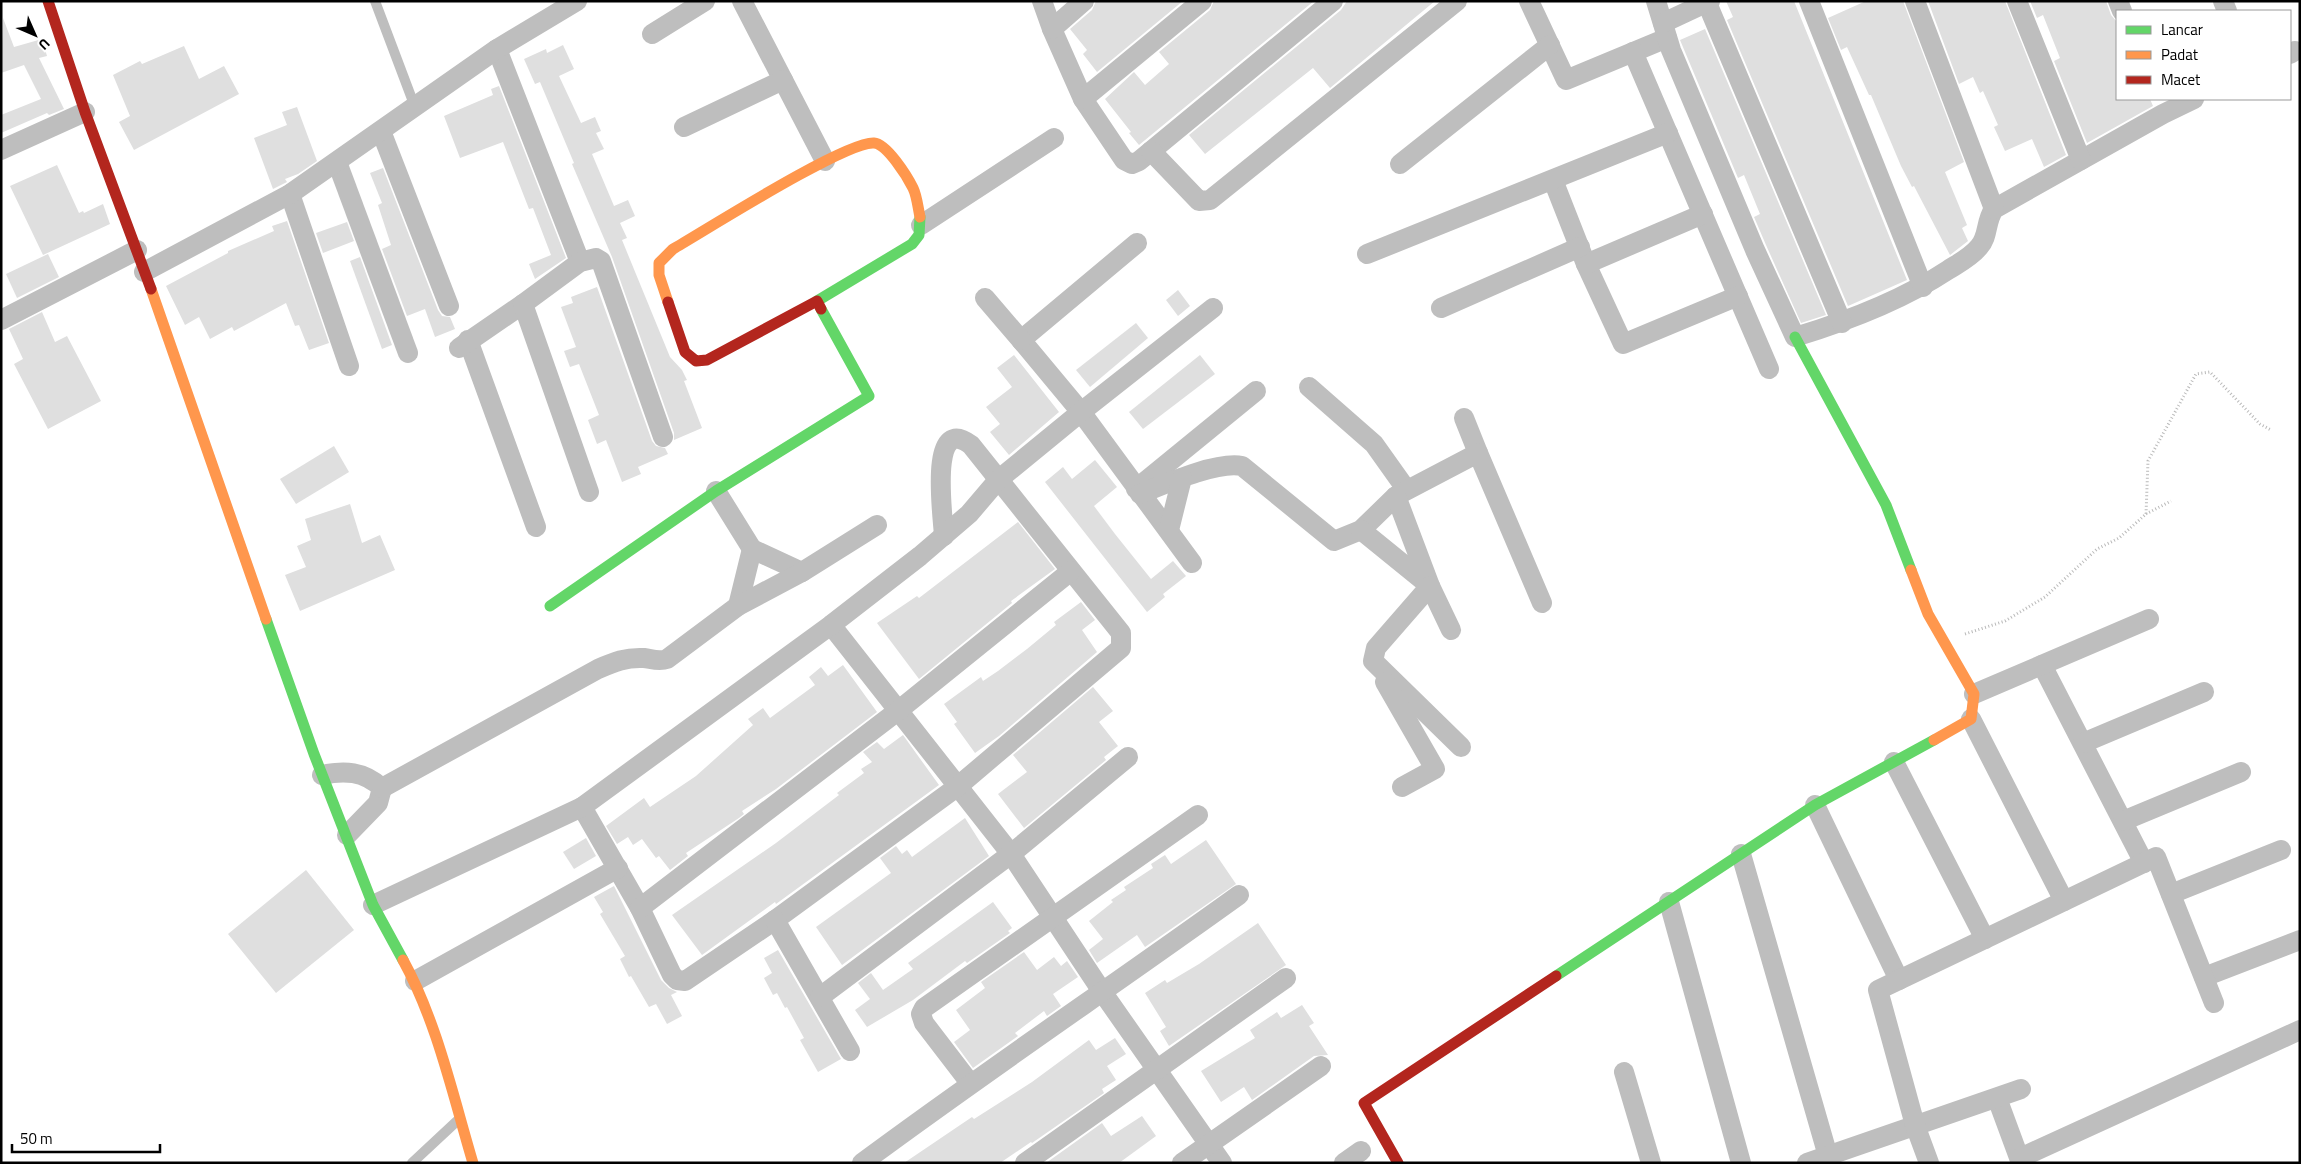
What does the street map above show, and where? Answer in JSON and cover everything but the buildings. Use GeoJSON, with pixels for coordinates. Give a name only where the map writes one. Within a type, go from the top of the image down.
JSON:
{"type":"FeatureCollection","features":[{"type":"Feature","properties":{"kind":"street"},"geometry":{"type":"LineString","coordinates":[[48,1],[85,112],[137,250],[322,775],[373,905],[415,981],[473,1163]]}},
{"type":"Feature","properties":{"kind":"street"},"geometry":{"type":"LineString","coordinates":[[144,272],[290,194],[497,49],[577,1]]}},
{"type":"Feature","properties":{"kind":"street"},"geometry":{"type":"LineString","coordinates":[[652,34],[705,1]]}},
{"type":"Feature","properties":{"kind":"street"},"geometry":{"type":"LineString","coordinates":[[742,1],[825,161]]}},
{"type":"Feature","properties":{"kind":"street"},"geometry":{"type":"LineString","coordinates":[[1042,1],[1052,29],[1083,99],[1124,160],[1132,164],[1334,1]]}},
{"type":"Feature","properties":{"kind":"street"},"geometry":{"type":"LineString","coordinates":[[1052,29],[1084,1]]}},
{"type":"Feature","properties":{"kind":"street"},"geometry":{"type":"LineString","coordinates":[[1083,99],[1202,1]]}},
{"type":"Feature","properties":{"kind":"street"},"geometry":{"type":"LineString","coordinates":[[1151,150],[1199,201],[1210,200],[1458,1]]}},
{"type":"Feature","properties":{"kind":"street"},"geometry":{"type":"LineString","coordinates":[[1529,1],[1566,80],[1634,52],[1708,2],[1842,324]]}},
{"type":"Feature","properties":{"kind":"street"},"geometry":{"type":"LineString","coordinates":[[1656,1],[1665,31],[1755,250],[1794,337],[1886,505],[1928,614],[1974,694],[1971,719],[2064,901]]}},
{"type":"Feature","properties":{"kind":"street"},"geometry":{"type":"LineString","coordinates":[[1809,1],[1923,287]]}},
{"type":"Feature","properties":{"kind":"street"},"geometry":{"type":"LineString","coordinates":[[1914,1],[1994,210]]}},
{"type":"Feature","properties":{"kind":"street"},"geometry":{"type":"LineString","coordinates":[[2017,1],[2081,160]]}},
{"type":"Feature","properties":{"kind":"street"},"geometry":{"type":"LineString","coordinates":[[1400,164],[1550,45]]}},
{"type":"Feature","properties":{"kind":"street"},"geometry":{"type":"LineString","coordinates":[[497,49],[580,262]]}},
{"type":"Feature","properties":{"kind":"street"},"geometry":{"type":"LineString","coordinates":[[1634,52],[1769,370]]}},
{"type":"Feature","properties":{"kind":"street"},"geometry":{"type":"LineString","coordinates":[[684,127],[783,80]]}},
{"type":"Feature","properties":{"kind":"street"},"geometry":{"type":"LineString","coordinates":[[1794,337],[1842,324],[1923,287],[1978,250],[1985,240],[1988,221],[1994,210],[2081,160],[2160,106],[2189,100]]}},
{"type":"Feature","properties":{"kind":"street"},"geometry":{"type":"LineString","coordinates":[[1,150],[85,112]]}},
{"type":"Feature","properties":{"kind":"street"},"geometry":{"type":"LineString","coordinates":[[381,131],[449,306]]}},
{"type":"Feature","properties":{"kind":"street"},"geometry":{"type":"LineString","coordinates":[[1367,254],[1668,133]]}},
{"type":"Feature","properties":{"kind":"street"},"geometry":{"type":"LineString","coordinates":[[921,225],[1054,138]]}},
{"type":"Feature","properties":{"kind":"street"},"geometry":{"type":"LineString","coordinates":[[876,143],[887,149],[914,189],[921,225],[919,235],[912,244],[817,301],[708,360],[696,361],[685,352],[659,275],[660,263],[673,249],[825,161],[861,144],[876,143]]}},
{"type":"Feature","properties":{"kind":"street"},"geometry":{"type":"LineString","coordinates":[[337,162],[408,353]]}},
{"type":"Feature","properties":{"kind":"street"},"geometry":{"type":"LineString","coordinates":[[1553,180],[1583,255],[1623,344],[1738,296]]}},
{"type":"Feature","properties":{"kind":"street"},"geometry":{"type":"LineString","coordinates":[[290,194],[349,366]]}},
{"type":"Feature","properties":{"kind":"street"},"geometry":{"type":"LineString","coordinates":[[1441,308],[1583,255],[1703,214]]}},
{"type":"Feature","properties":{"kind":"street"},"geometry":{"type":"LineString","coordinates":[[1021,340],[1137,243]]}},
{"type":"Feature","properties":{"kind":"street"},"geometry":{"type":"LineString","coordinates":[[1,320],[137,250]]}},
{"type":"Feature","properties":{"kind":"street"},"geometry":{"type":"LineString","coordinates":[[536,527],[463,344],[523,304],[580,262],[596,258],[601,261],[663,437]]}},
{"type":"Feature","properties":{"kind":"street"},"geometry":{"type":"LineString","coordinates":[[985,298],[1081,412],[1192,563]]}},
{"type":"Feature","properties":{"kind":"street"},"geometry":{"type":"LineString","coordinates":[[550,606],[716,491],[869,396],[817,301]]}},
{"type":"Feature","properties":{"kind":"street"},"geometry":{"type":"LineString","coordinates":[[523,304],[589,492]]}},
{"type":"Feature","properties":{"kind":"street"},"geometry":{"type":"LineString","coordinates":[[373,905],[582,807],[831,625],[944,536],[969,514],[998,480],[1213,308]]}},
{"type":"Feature","properties":{"kind":"street"},"geometry":{"type":"LineString","coordinates":[[1309,387],[1374,444],[1401,492],[1430,586],[1451,630]]}},
{"type":"Feature","properties":{"kind":"street"},"geometry":{"type":"LineString","coordinates":[[1138,491],[1256,391]]}},
{"type":"Feature","properties":{"kind":"street"},"geometry":{"type":"LineString","coordinates":[[1464,418],[1542,603]]}},
{"type":"Feature","properties":{"kind":"street"},"geometry":{"type":"LineString","coordinates":[[582,807],[640,908],[672,975],[677,980],[686,981],[775,920],[957,787],[1121,648],[1122,633],[965,441],[952,439],[946,444],[941,466],[944,536]]}},
{"type":"Feature","properties":{"kind":"street"},"geometry":{"type":"LineString","coordinates":[[1138,491],[1221,466],[1233,464],[1242,466],[1334,541],[1361,530],[1401,492],[1478,453]]}},
{"type":"Feature","properties":{"kind":"street"},"geometry":{"type":"LineString","coordinates":[[1169,530],[1182,478]]}},
{"type":"Feature","properties":{"kind":"street"},"geometry":{"type":"LineString","coordinates":[[716,491],[752,549],[802,572]]}},
{"type":"Feature","properties":{"kind":"street"},"geometry":{"type":"LineString","coordinates":[[347,835],[378,803],[382,788],[598,669],[621,659],[644,658],[661,661],[667,659],[738,606],[802,572],[877,525]]}},
{"type":"Feature","properties":{"kind":"street"},"geometry":{"type":"LineString","coordinates":[[1361,530],[1430,586]]}},
{"type":"Feature","properties":{"kind":"street"},"geometry":{"type":"LineString","coordinates":[[738,606],[752,549]]}},
{"type":"Feature","properties":{"kind":"street"},"geometry":{"type":"LineString","coordinates":[[640,908],[899,710],[1071,571]]}},
{"type":"Feature","properties":{"kind":"street"},"geometry":{"type":"LineString","coordinates":[[1402,787],[1435,769],[1373,661],[1376,648],[1430,586]]}},
{"type":"Feature","properties":{"kind":"street"},"geometry":{"type":"LineString","coordinates":[[1974,694],[2149,619]]}},
{"type":"Feature","properties":{"kind":"street"},"geometry":{"type":"LineString","coordinates":[[831,625],[1011,854],[1047,910],[1222,1163]]}},
{"type":"Feature","properties":{"kind":"street"},"geometry":{"type":"LineString","coordinates":[[1373,661],[1461,747]]}},
{"type":"Feature","properties":{"kind":"street"},"geometry":{"type":"LineString","coordinates":[[2042,664],[2144,863]]}},
{"type":"Feature","properties":{"kind":"street"},"geometry":{"type":"LineString","coordinates":[[2082,742],[2204,692]]}},
{"type":"Feature","properties":{"kind":"street"},"geometry":{"type":"LineString","coordinates":[[1398,1163],[1364,1103],[1815,805],[1971,719]]}},
{"type":"Feature","properties":{"kind":"street"},"geometry":{"type":"LineString","coordinates":[[820,997],[1011,854],[1128,757]]}},
{"type":"Feature","properties":{"kind":"street"},"geometry":{"type":"LineString","coordinates":[[1894,762],[1984,939]]}},
{"type":"Feature","properties":{"kind":"street"},"geometry":{"type":"LineString","coordinates":[[322,775],[335,772],[359,773],[370,778],[382,788]]}},
{"type":"Feature","properties":{"kind":"street"},"geometry":{"type":"LineString","coordinates":[[2123,821],[2241,772]]}},
{"type":"Feature","properties":{"kind":"street"},"geometry":{"type":"LineString","coordinates":[[1815,805],[1899,980]]}},
{"type":"Feature","properties":{"kind":"street"},"geometry":{"type":"LineString","coordinates":[[970,1083],[924,1023],[921,1014],[924,1008],[1047,910],[1198,816]]}},
{"type":"Feature","properties":{"kind":"street"},"geometry":{"type":"LineString","coordinates":[[2171,894],[2281,850]]}},
{"type":"Feature","properties":{"kind":"street"},"geometry":{"type":"LineString","coordinates":[[1742,854],[1829,1159]]}},
{"type":"Feature","properties":{"kind":"street"},"geometry":{"type":"LineString","coordinates":[[1929,1163],[1916,1126],[1878,990],[2156,857],[2214,1003]]}},
{"type":"Feature","properties":{"kind":"street"},"geometry":{"type":"LineString","coordinates":[[415,981],[618,868]]}},
{"type":"Feature","properties":{"kind":"street"},"geometry":{"type":"LineString","coordinates":[[862,1163],[970,1083],[1104,993],[1239,895]]}},
{"type":"Feature","properties":{"kind":"street"},"geometry":{"type":"LineString","coordinates":[[1669,902],[1741,1163]]}},
{"type":"Feature","properties":{"kind":"street"},"geometry":{"type":"LineString","coordinates":[[775,920],[850,1051]]}},
{"type":"Feature","properties":{"kind":"street"},"geometry":{"type":"LineString","coordinates":[[2204,977],[2300,940]]}},
{"type":"Feature","properties":{"kind":"street"},"geometry":{"type":"LineString","coordinates":[[1025,1163],[1156,1068],[1286,978]]}},
{"type":"Feature","properties":{"kind":"street"},"geometry":{"type":"LineString","coordinates":[[1997,1098],[2020,1161],[2300,1030]]}},
{"type":"Feature","properties":{"kind":"street"},"geometry":{"type":"LineString","coordinates":[[1182,1163],[1321,1066]]}},
{"type":"Feature","properties":{"kind":"street"},"geometry":{"type":"LineString","coordinates":[[1624,1072],[1650,1163]]}},
{"type":"Feature","properties":{"kind":"street"},"geometry":{"type":"LineString","coordinates":[[1807,1163],[1829,1159],[1916,1126],[2022,1090]]}},
{"type":"Feature","properties":{"kind":"street"},"geometry":{"type":"LineString","coordinates":[[1344,1163],[1361,1151]]}},
{"type":"Feature","properties":{"kind":"lane"},"geometry":{"type":"LineString","coordinates":[[375,1],[415,107]]}},
{"type":"Feature","properties":{"kind":"lane"},"geometry":{"type":"LineString","coordinates":[[412,1163],[460,1118]]}},
{"type":"Feature","properties":{"kind":"path"},"geometry":{"type":"LineString","coordinates":[[2146,514],[2148,461],[2196,374],[2210,372],[2260,424],[2271,430]]}},
{"type":"Feature","properties":{"kind":"path"},"geometry":{"type":"LineString","coordinates":[[1944,641],[2005,621],[2026,609],[2045,597],[2097,549],[2119,538],[2146,514],[2171,501]]}},
{"type":"Feature","properties":{"kind":"traffic: fast"},"geometry":{"type":"LineString","coordinates":[[817,301],[912,244],[919,235],[920,217]]}},
{"type":"Feature","properties":{"kind":"traffic: fast"},"geometry":{"type":"LineString","coordinates":[[550,606],[716,491],[869,396],[821,309]]}},
{"type":"Feature","properties":{"kind":"traffic: fast"},"geometry":{"type":"LineString","coordinates":[[1795,337],[1886,505],[1911,570]]}},
{"type":"Feature","properties":{"kind":"traffic: fast"},"geometry":{"type":"LineString","coordinates":[[266,619],[314,754],[373,905],[403,960]]}},
{"type":"Feature","properties":{"kind":"traffic: fast"},"geometry":{"type":"LineString","coordinates":[[1556,976],[1815,805],[1934,740]]}},
{"type":"Feature","properties":{"kind":"traffic: slow"},"geometry":{"type":"LineString","coordinates":[[668,302],[659,275],[659,263],[673,249],[807,171],[859,146],[874,143],[885,149],[913,188],[920,217]]}},
{"type":"Feature","properties":{"kind":"traffic: slow"},"geometry":{"type":"LineString","coordinates":[[151,289],[266,619]]}},
{"type":"Feature","properties":{"kind":"traffic: slow"},"geometry":{"type":"LineString","coordinates":[[1911,570],[1928,614],[1974,694],[1971,719],[1934,740]]}},
{"type":"Feature","properties":{"kind":"traffic: slow"},"geometry":{"type":"LineString","coordinates":[[403,960],[435,1034],[473,1163]]}},
{"type":"Feature","properties":{"kind":"traffic: jam"},"geometry":{"type":"LineString","coordinates":[[48,1],[85,112],[151,289]]}},
{"type":"Feature","properties":{"kind":"traffic: jam"},"geometry":{"type":"LineString","coordinates":[[668,302],[685,352],[696,361],[707,360],[817,301],[821,309]]}},
{"type":"Feature","properties":{"kind":"traffic: jam"},"geometry":{"type":"LineString","coordinates":[[1398,1163],[1364,1103],[1556,976]]}}]}
